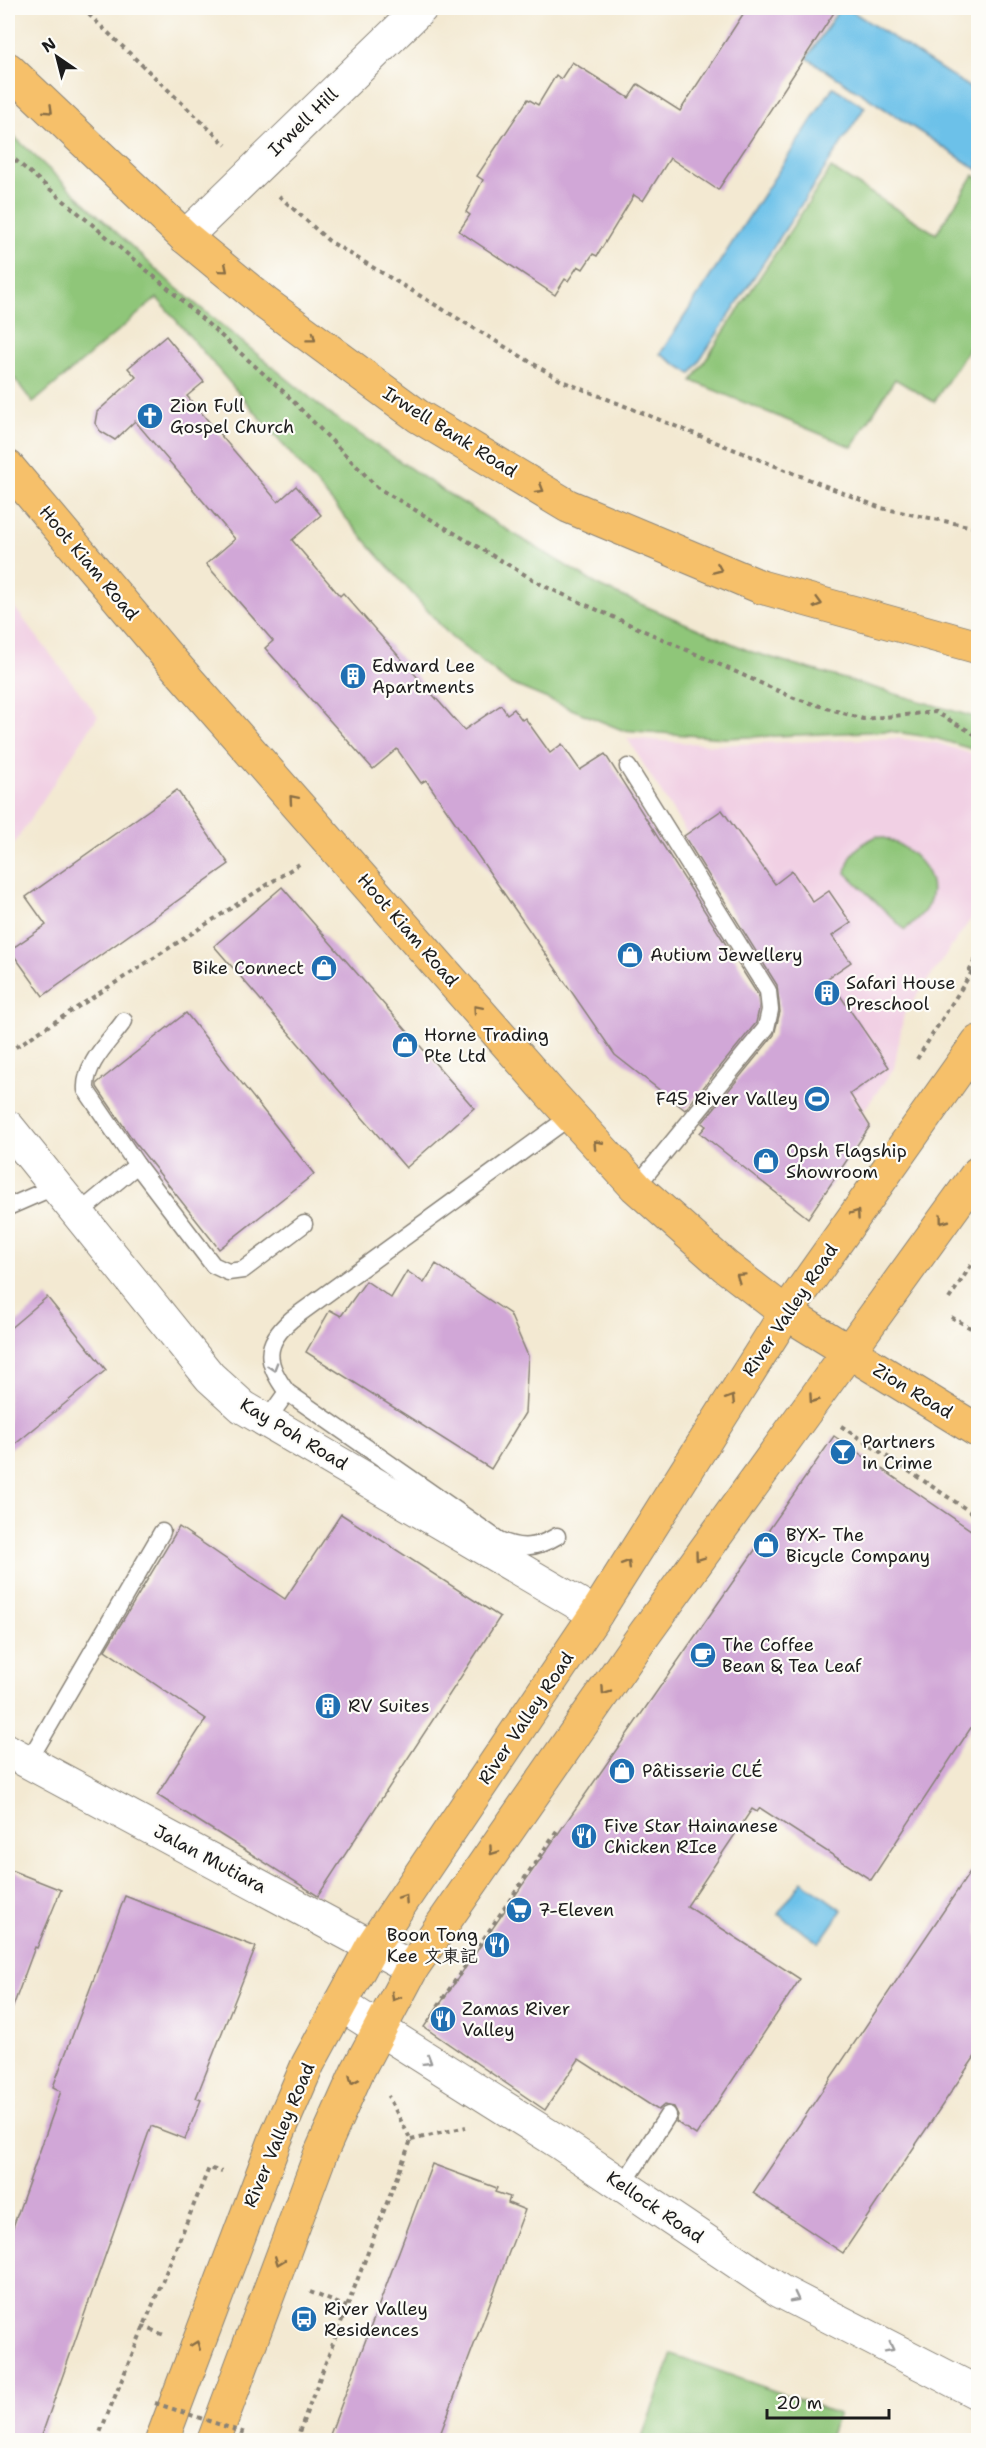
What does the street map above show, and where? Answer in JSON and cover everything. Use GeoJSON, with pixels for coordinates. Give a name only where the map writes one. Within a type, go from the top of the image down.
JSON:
{"type":"FeatureCollection","features":[{"type":"Feature","properties":{"kind":"main road","name":"Irwell Bank Road"},"geometry":{"type":"LineString","coordinates":[[8,69],[185,237],[265,303],[417,416],[568,506],[761,587],[970,643]]}},
{"type":"Feature","properties":{"kind":"main road","name":"Hoot Kiam Road"},"geometry":{"type":"LineString","coordinates":[[8,467],[166,655],[636,1187],[725,1266],[786,1313],[847,1351]]}},
{"type":"Feature","properties":{"kind":"main road","name":"River Valley Road"},"geometry":{"type":"LineString","coordinates":[[162,2440],[276,2138],[308,2064],[372,1946],[597,1614],[786,1313],[978,1042]]}},
{"type":"Feature","properties":{"kind":"main road"},"geometry":{"type":"LineString","coordinates":[[214,2440],[320,2155],[357,2072],[412,1968],[638,1642],[978,1173]]}},
{"type":"Feature","properties":{"kind":"main road","name":"Zion Road"},"geometry":{"type":"LineString","coordinates":[[847,1351],[978,1431]]}},
{"type":"Feature","properties":{"kind":"street","name":"Irwell Hill"},"geometry":{"type":"LineString","coordinates":[[185,237],[421,8]]}},
{"type":"Feature","properties":{"kind":"street","name":"Kay Poh Road"},"geometry":{"type":"LineString","coordinates":[[8,1127],[210,1377],[243,1407],[597,1614]]}},
{"type":"Feature","properties":{"kind":"street","name":"Jalan Mutiara"},"geometry":{"type":"LineString","coordinates":[[18,1756],[412,1968]]}},
{"type":"Feature","properties":{"kind":"street","name":"Kellock Road"},"geometry":{"type":"LineString","coordinates":[[340,2004],[623,2185],[780,2291],[978,2393]]}},
{"type":"Feature","properties":{"kind":"lane"},"geometry":{"type":"LineString","coordinates":[[628,767],[768,991],[770,1010],[766,1028],[636,1187]]}},
{"type":"Feature","properties":{"kind":"lane"},"geometry":{"type":"LineString","coordinates":[[124,1021],[89,1068],[85,1079],[86,1090],[137,1165],[213,1265],[228,1272],[243,1270],[304,1224]]}},
{"type":"Feature","properties":{"kind":"lane"},"geometry":{"type":"LineString","coordinates":[[557,1536],[538,1546],[528,1547],[499,1540],[287,1392],[272,1367],[270,1354],[273,1339],[292,1319],[571,1116]]}},
{"type":"Feature","properties":{"kind":"lane"},"geometry":{"type":"LineString","coordinates":[[78,1214],[137,1165]]}},
{"type":"Feature","properties":{"kind":"lane"},"geometry":{"type":"LineString","coordinates":[[8,1207],[56,1186]]}},
{"type":"Feature","properties":{"kind":"lane"},"geometry":{"type":"LineString","coordinates":[[267,1420],[287,1392]]}},
{"type":"Feature","properties":{"kind":"lane"},"geometry":{"type":"LineString","coordinates":[[18,1756],[162,1532]]}},
{"type":"Feature","properties":{"kind":"lane"},"geometry":{"type":"LineString","coordinates":[[623,2185],[668,2115]]}},
{"type":"Feature","properties":{"kind":"path"},"geometry":{"type":"LineString","coordinates":[[82,8],[328,241],[562,381],[881,508],[978,528]]}},
{"type":"Feature","properties":{"kind":"path"},"geometry":{"type":"LineString","coordinates":[[8,154],[169,289],[284,392],[378,488],[544,586],[794,698],[863,719],[935,712],[978,736]]}},
{"type":"Feature","properties":{"kind":"path"},"geometry":{"type":"LineString","coordinates":[[8,1053],[332,843]]}},
{"type":"Feature","properties":{"kind":"path"},"geometry":{"type":"LineString","coordinates":[[960,988],[978,954]]}},
{"type":"Feature","properties":{"kind":"path"},"geometry":{"type":"LineString","coordinates":[[949,1299],[978,1255]]}},
{"type":"Feature","properties":{"kind":"path"},"geometry":{"type":"LineString","coordinates":[[951,1317],[978,1332]]}},
{"type":"Feature","properties":{"kind":"path"},"geometry":{"type":"LineString","coordinates":[[839,1425],[978,1517]]}},
{"type":"Feature","properties":{"kind":"path"},"geometry":{"type":"LineString","coordinates":[[296,2440],[411,2140]]}},
{"type":"Feature","properties":{"kind":"path"},"geometry":{"type":"LineString","coordinates":[[154,2403],[248,2434]]}},
{"type":"Feature","properties":{"kind":"shaded area"},"geometry":{"type":"Polygon","coordinates":[[[8,599],[98,716],[8,853],[8,599]]]}},
{"type":"Feature","properties":{"kind":"shaded area"},"geometry":{"type":"Polygon","coordinates":[[[627,738],[714,745],[894,738],[937,743],[978,756],[978,909],[904,1014],[894,1068],[862,1113],[627,738]]]}},
{"type":"Feature","properties":{"kind":"green space"},"geometry":{"type":"Polygon","coordinates":[[[8,131],[174,286],[330,414],[447,493],[601,587],[752,652],[978,718],[978,751],[935,738],[889,731],[725,738],[622,730],[509,683],[451,637],[157,298],[33,403],[8,370],[8,131]]]}},
{"type":"Feature","properties":{"kind":"green space"},"geometry":{"type":"Polygon","coordinates":[[[831,168],[936,234],[974,175],[978,178],[978,334],[934,402],[895,379],[852,447],[692,381],[831,168]]]}},
{"type":"Feature","properties":{"kind":"green space"},"geometry":{"type":"Polygon","coordinates":[[[877,836],[900,845],[921,862],[928,873],[931,897],[925,910],[905,930],[846,873],[852,854],[877,836]]]}},
{"type":"Feature","properties":{"kind":"green space"},"geometry":{"type":"Polygon","coordinates":[[[672,2354],[838,2414],[828,2440],[641,2440],[672,2354]]]}},
{"type":"Feature","properties":{"kind":"water"},"geometry":{"type":"Polygon","coordinates":[[[840,8],[847,8],[978,93],[978,170],[807,58],[840,8]]]}},
{"type":"Feature","properties":{"kind":"water"},"geometry":{"type":"Polygon","coordinates":[[[833,87],[865,107],[691,374],[660,354],[833,87]]]}},
{"type":"Feature","properties":{"kind":"water"},"geometry":{"type":"Polygon","coordinates":[[[802,1881],[842,1910],[819,1943],[778,1914],[802,1881]]]}},
{"type":"Feature","properties":{"kind":"building"},"geometry":{"type":"Polygon","coordinates":[[[747,8],[837,8],[718,190],[670,158],[643,201],[634,195],[597,256],[593,254],[583,269],[578,266],[568,281],[565,279],[555,295],[459,231],[470,215],[466,212],[483,180],[477,176],[528,99],[538,105],[556,75],[561,79],[572,62],[629,98],[638,84],[680,111],[747,8]]]}},
{"type":"Feature","properties":{"kind":"building"},"geometry":{"type":"Polygon","coordinates":[[[166,336],[204,382],[187,396],[278,502],[296,486],[321,515],[292,540],[340,596],[343,593],[464,730],[501,705],[507,714],[514,709],[522,720],[525,718],[550,753],[562,744],[580,770],[605,754],[758,995],[759,1009],[756,1023],[685,1110],[615,1055],[426,780],[421,783],[397,749],[373,769],[265,648],[273,641],[206,564],[235,539],[135,421],[115,440],[100,431],[95,423],[97,412],[136,377],[128,368],[166,336]]]}},
{"type":"Feature","properties":{"kind":"building"},"geometry":{"type":"Polygon","coordinates":[[[177,790],[229,864],[43,996],[10,950],[46,925],[26,897],[177,790]]]}},
{"type":"Feature","properties":{"kind":"building"},"geometry":{"type":"Polygon","coordinates":[[[722,810],[775,884],[792,871],[813,902],[829,891],[851,923],[832,936],[851,962],[828,978],[889,1067],[850,1094],[870,1126],[808,1218],[700,1133],[706,1126],[702,1123],[774,1035],[780,1012],[777,985],[684,836],[722,810]]]}},
{"type":"Feature","properties":{"kind":"building"},"geometry":{"type":"Polygon","coordinates":[[[282,887],[474,1108],[406,1168],[214,946],[282,887]]]}},
{"type":"Feature","properties":{"kind":"building"},"geometry":{"type":"Polygon","coordinates":[[[186,1013],[314,1174],[219,1249],[133,1140],[97,1087],[97,1083],[186,1013]]]}},
{"type":"Feature","properties":{"kind":"building"},"geometry":{"type":"Polygon","coordinates":[[[436,1264],[510,1314],[528,1356],[525,1413],[491,1469],[306,1352],[330,1310],[341,1316],[366,1281],[391,1298],[407,1271],[424,1283],[436,1264]]]}},
{"type":"Feature","properties":{"kind":"building"},"geometry":{"type":"Polygon","coordinates":[[[47,1297],[106,1370],[8,1450],[8,1330],[47,1297]]]}},
{"type":"Feature","properties":{"kind":"building"},"geometry":{"type":"Polygon","coordinates":[[[834,1436],[978,1535],[978,1717],[871,1880],[760,1808],[757,1812],[752,1809],[687,1906],[800,1979],[696,2135],[676,2122],[678,2115],[674,2107],[664,2105],[658,2110],[579,2059],[545,2110],[424,2027],[834,1436]]]}},
{"type":"Feature","properties":{"kind":"building","name":"RV Suites"},"geometry":{"type":"Polygon","coordinates":[[[341,1514],[500,1617],[318,1896],[157,1795],[206,1719],[105,1650],[179,1527],[285,1599],[341,1514]]]}},
{"type":"Feature","properties":{"kind":"building"},"geometry":{"type":"Polygon","coordinates":[[[978,1860],[978,2052],[843,2253],[753,2193],[978,1860]]]}},
{"type":"Feature","properties":{"kind":"building"},"geometry":{"type":"Polygon","coordinates":[[[8,1869],[61,1890],[37,1948],[35,1947],[11,2012],[8,2011],[8,1869]]]}},
{"type":"Feature","properties":{"kind":"building"},"geometry":{"type":"Polygon","coordinates":[[[125,1896],[256,1947],[196,2098],[201,2100],[185,2139],[151,2126],[40,2440],[8,2440],[8,2241],[61,2091],[53,2087],[125,1896]]]}},
{"type":"Feature","properties":{"kind":"building"},"geometry":{"type":"Polygon","coordinates":[[[432,2164],[497,2188],[495,2192],[510,2197],[508,2203],[525,2210],[438,2440],[328,2440],[432,2164]]]}},
{"type":"Feature","properties":{"kind":"place","name":"Zion Full Gospel Church"},"geometry":{"type":"Point","coordinates":[150,416]}},
{"type":"Feature","properties":{"kind":"place","name":"Edward Lee Apartments"},"geometry":{"type":"Point","coordinates":[353,676]}},
{"type":"Feature","properties":{"kind":"place","name":"Autium Jewellery"},"geometry":{"type":"Point","coordinates":[630,955]}},
{"type":"Feature","properties":{"kind":"place","name":"Bike Connect"},"geometry":{"type":"Point","coordinates":[324,968]}},
{"type":"Feature","properties":{"kind":"place","name":"Safari House Preschool"},"geometry":{"type":"Point","coordinates":[827,993]}},
{"type":"Feature","properties":{"kind":"place","name":"Horne Trading Pte Ltd"},"geometry":{"type":"Point","coordinates":[405,1045]}},
{"type":"Feature","properties":{"kind":"place","name":"F45 River Valley"},"geometry":{"type":"Point","coordinates":[817,1099]}},
{"type":"Feature","properties":{"kind":"place","name":"Opsh Flagship Showroom"},"geometry":{"type":"Point","coordinates":[766,1161]}},
{"type":"Feature","properties":{"kind":"place","name":"Partners in Crime"},"geometry":{"type":"Point","coordinates":[843,1452]}},
{"type":"Feature","properties":{"kind":"place","name":"BYX- The Bicycle Company"},"geometry":{"type":"Point","coordinates":[766,1545]}},
{"type":"Feature","properties":{"kind":"place","name":"The Coffee Bean & Tea Leaf"},"geometry":{"type":"Point","coordinates":[703,1655]}},
{"type":"Feature","properties":{"kind":"place","name":"RV Suites"},"geometry":{"type":"Point","coordinates":[328,1706]}},
{"type":"Feature","properties":{"kind":"place","name":"Pâtisserie CLÉ"},"geometry":{"type":"Point","coordinates":[622,1771]}},
{"type":"Feature","properties":{"kind":"place","name":"Five Star Hainanese Chicken RIce"},"geometry":{"type":"Point","coordinates":[584,1836]}},
{"type":"Feature","properties":{"kind":"place","name":"7-Eleven"},"geometry":{"type":"Point","coordinates":[519,1910]}},
{"type":"Feature","properties":{"kind":"place","name":"Boon Tong Kee 文東記"},"geometry":{"type":"Point","coordinates":[497,1945]}},
{"type":"Feature","properties":{"kind":"place","name":"Zamas River Valley"},"geometry":{"type":"Point","coordinates":[443,2019]}},
{"type":"Feature","properties":{"kind":"place","name":"River Valley Residences"},"geometry":{"type":"Point","coordinates":[304,2319]}}]}
